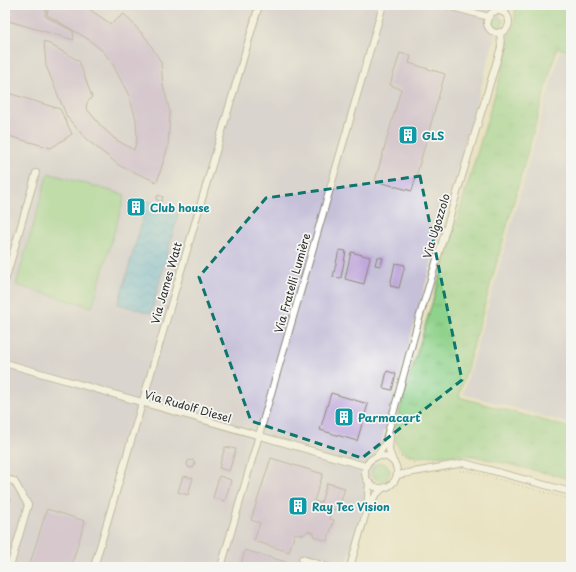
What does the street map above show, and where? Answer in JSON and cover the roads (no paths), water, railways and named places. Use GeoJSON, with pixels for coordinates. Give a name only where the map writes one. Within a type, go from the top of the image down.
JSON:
{"type":"FeatureCollection","features":[{"type":"Feature","properties":{"kind":"street","name":"Via James Watt"},"geometry":{"type":"LineString","coordinates":[[94,567],[258,5]]}},
{"type":"Feature","properties":{"kind":"street","name":"Via Fratelli Lumière"},"geometry":{"type":"LineString","coordinates":[[221,567],[383,5]]}},
{"type":"Feature","properties":{"kind":"street"},"geometry":{"type":"LineString","coordinates":[[445,5],[489,17]]}},
{"type":"Feature","properties":{"kind":"street"},"geometry":{"type":"LineString","coordinates":[[489,17],[497,11],[504,12],[508,5]]}},
{"type":"Feature","properties":{"kind":"street","name":"Via Ugozzolo"},"geometry":{"type":"LineString","coordinates":[[377,456],[384,446],[390,427],[418,322],[501,47],[500,32],[506,30],[509,24],[508,17],[504,12]]}},
{"type":"Feature","properties":{"kind":"street"},"geometry":{"type":"LineString","coordinates":[[489,17],[489,27],[494,31],[500,32]]}},
{"type":"Feature","properties":{"kind":"street"},"geometry":{"type":"LineString","coordinates":[[5,281],[36,173]]}},
{"type":"Feature","properties":{"kind":"street","name":"Via Rudolf Diesel"},"geometry":{"type":"LineString","coordinates":[[5,363],[365,466]]}},
{"type":"Feature","properties":{"kind":"street","name":"Via Ugozzolo"},"geometry":{"type":"LineString","coordinates":[[390,427],[389,450],[393,460]]}},
{"type":"Feature","properties":{"kind":"street"},"geometry":{"type":"LineString","coordinates":[[350,567],[368,509],[370,491],[369,483],[365,475],[365,466],[370,459],[377,456],[388,457],[393,460],[396,465],[397,475],[392,483],[383,488],[375,496],[368,509]]}},
{"type":"Feature","properties":{"kind":"street"},"geometry":{"type":"LineString","coordinates":[[397,475],[464,463],[571,492]]}},
{"type":"Feature","properties":{"kind":"street"},"geometry":{"type":"LineString","coordinates":[[5,479],[14,481],[28,505],[10,567]]}},
{"type":"Feature","properties":{"kind":"street"},"geometry":{"type":"LineString","coordinates":[[369,483],[373,486],[383,488]]}},
{"type":"Feature","properties":{"kind":"street"},"geometry":{"type":"LineString","coordinates":[[302,559],[328,567]]}},
{"type":"Feature","properties":{"kind":"water"},"geometry":{"type":"Polygon","coordinates":[[[148,201],[179,211],[151,313],[118,304],[148,201]]]}},
{"type":"Feature","properties":{"kind":"place","name":"GLS"},"geometry":{"type":"Point","coordinates":[408,135]}},
{"type":"Feature","properties":{"kind":"place","name":"Club house"},"geometry":{"type":"Point","coordinates":[136,207]}},
{"type":"Feature","properties":{"kind":"place","name":"Parmacart"},"geometry":{"type":"Point","coordinates":[344,417]}},
{"type":"Feature","properties":{"kind":"place","name":"Ray Tec Vision"},"geometry":{"type":"Point","coordinates":[298,506]}}]}
